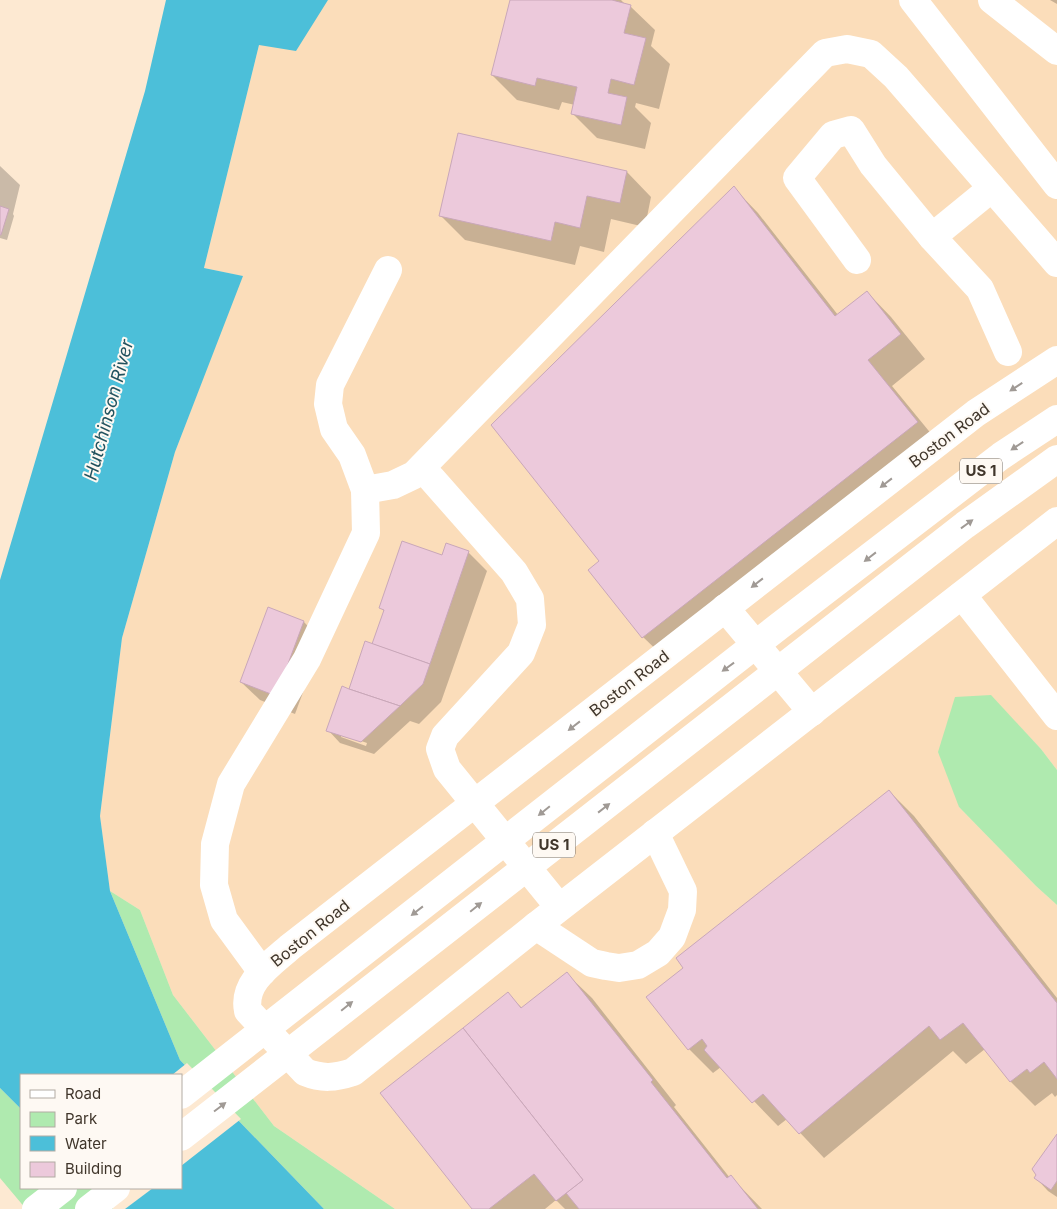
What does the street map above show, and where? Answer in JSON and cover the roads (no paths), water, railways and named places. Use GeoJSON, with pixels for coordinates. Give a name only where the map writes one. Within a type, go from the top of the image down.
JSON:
{"type":"FeatureCollection","features":[{"type":"Feature","properties":{"kind":"street"},"geometry":{"type":"LineString","coordinates":[[913,0],[1057,184]]}},
{"type":"Feature","properties":{"kind":"street"},"geometry":{"type":"LineString","coordinates":[[992,0],[1057,51]]}},
{"type":"Feature","properties":{"kind":"street"},"geometry":{"type":"LineString","coordinates":[[366,490],[393,485],[414,475],[825,53],[847,49],[872,54],[896,77],[1057,263]]}},
{"type":"Feature","properties":{"kind":"street"},"geometry":{"type":"LineString","coordinates":[[857,260],[797,178],[833,135],[851,130],[873,166],[932,237],[980,290],[1008,352]]}},
{"type":"Feature","properties":{"kind":"street"},"geometry":{"type":"LineString","coordinates":[[932,237],[992,188]]}},
{"type":"Feature","properties":{"kind":"street"},"geometry":{"type":"LineString","coordinates":[[262,972],[224,920],[214,885],[215,844],[231,784],[308,659],[366,533],[366,490],[352,455],[334,428],[328,404],[330,385],[388,270]]}},
{"type":"Feature","properties":{"kind":"street","name":"Boston Road"},"geometry":{"type":"LineString","coordinates":[[1057,360],[976,413],[290,947],[253,982],[247,992],[246,1003],[248,1010],[305,1072],[317,1077],[340,1076],[353,1072],[559,907],[1057,521]]}},
{"type":"Feature","properties":{"kind":"street","name":"US 1"},"geometry":{"type":"LineString","coordinates":[[182,1094],[778,627],[1001,456],[1057,419]]}},
{"type":"Feature","properties":{"kind":"street","name":"US 1"},"geometry":{"type":"LineString","coordinates":[[182,1136],[965,525],[1057,459]]}},
{"type":"Feature","properties":{"kind":"street"},"geometry":{"type":"LineString","coordinates":[[432,479],[514,572],[530,599],[532,625],[521,653],[445,736],[440,749],[447,769],[559,907]]}},
{"type":"Feature","properties":{"kind":"street"},"geometry":{"type":"LineString","coordinates":[[962,595],[1057,716]]}},
{"type":"Feature","properties":{"kind":"street"},"geometry":{"type":"LineString","coordinates":[[725,608],[812,712]]}},
{"type":"Feature","properties":{"kind":"street"},"geometry":{"type":"LineString","coordinates":[[536,926],[592,963],[619,968],[638,965],[658,953],[672,937],[682,910],[683,891],[655,834]]}},
{"type":"Feature","properties":{"kind":"street"},"geometry":{"type":"LineString","coordinates":[[36,1209],[62,1189]]}},
{"type":"Feature","properties":{"kind":"street"},"geometry":{"type":"LineString","coordinates":[[89,1209],[115,1189]]}},
{"type":"Feature","properties":{"kind":"water","name":"Hutchinson River"},"geometry":{"type":"Polygon","coordinates":[[[166,0],[328,0],[296,51],[259,45],[204,268],[243,276],[175,452],[122,638],[100,816],[110,891],[180,1060],[324,1209],[116,1209],[98,1189],[182,1189],[182,1074],[20,1074],[20,1108],[0,1088],[0,580],[145,91],[166,0]]]}}]}
